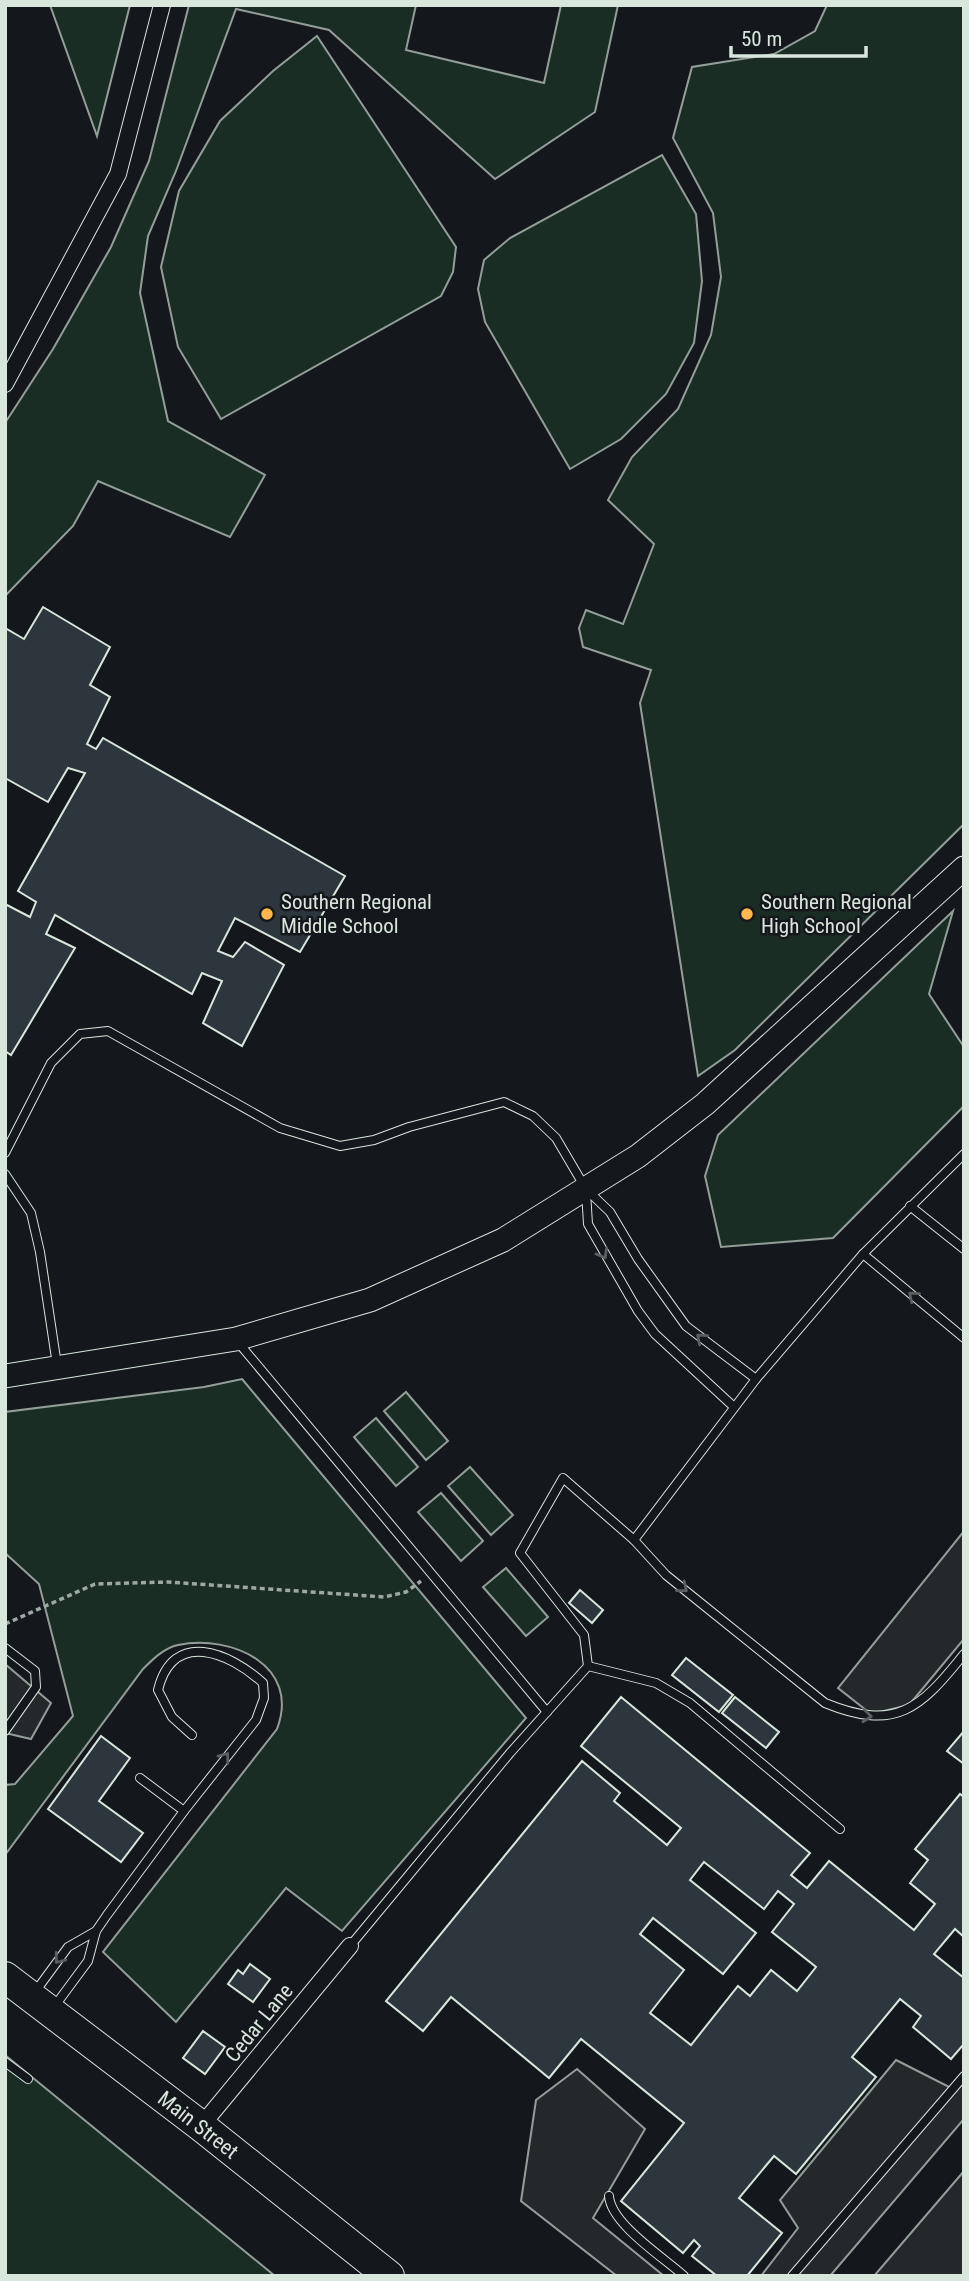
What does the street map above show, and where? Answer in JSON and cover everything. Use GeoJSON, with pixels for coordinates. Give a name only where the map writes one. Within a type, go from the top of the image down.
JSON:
{"type":"FeatureCollection","features":[{"type":"Feature","properties":{"kind":"highway","name":"Main Street"},"geometry":{"type":"LineString","coordinates":[[5,1977],[201,2126],[389,2276]]}},
{"type":"Feature","properties":{"kind":"street"},"geometry":{"type":"LineString","coordinates":[[5,384],[118,174],[162,5]]}},
{"type":"Feature","properties":{"kind":"street"},"geometry":{"type":"LineString","coordinates":[[5,1376],[236,1339],[370,1300],[503,1240],[638,1156],[705,1104],[964,868]]}},
{"type":"Feature","properties":{"kind":"street","name":"Cedar Lane"},"geometry":{"type":"LineString","coordinates":[[201,2126],[350,1946]]}},
{"type":"Feature","properties":{"kind":"lane"},"geometry":{"type":"LineString","coordinates":[[5,1153],[51,1063],[80,1034],[108,1031],[280,1128],[340,1146],[374,1140],[409,1127],[504,1102],[533,1116],[556,1138],[586,1189],[610,1212],[638,1259],[686,1326],[756,1379]]}},
{"type":"Feature","properties":{"kind":"lane"},"geometry":{"type":"LineString","coordinates":[[634,1540],[756,1379],[863,1254],[964,1154]]}},
{"type":"Feature","properties":{"kind":"lane"},"geometry":{"type":"LineString","coordinates":[[5,1174],[31,1213],[40,1252],[58,1368]]}},
{"type":"Feature","properties":{"kind":"lane"},"geometry":{"type":"LineString","coordinates":[[586,1189],[587,1224],[638,1311],[655,1334],[734,1407]]}},
{"type":"Feature","properties":{"kind":"lane"},"geometry":{"type":"LineString","coordinates":[[910,1206],[964,1249]]}},
{"type":"Feature","properties":{"kind":"lane"},"geometry":{"type":"LineString","coordinates":[[863,1254],[964,1338]]}},
{"type":"Feature","properties":{"kind":"lane"},"geometry":{"type":"LineString","coordinates":[[236,1339],[547,1712]]}},
{"type":"Feature","properties":{"kind":"lane"},"geometry":{"type":"LineString","coordinates":[[350,1946],[588,1666],[584,1635],[520,1553],[564,1478],[634,1540],[666,1575],[825,1703],[851,1714],[877,1718],[912,1708],[938,1686],[964,1654]]}},
{"type":"Feature","properties":{"kind":"lane"},"geometry":{"type":"LineString","coordinates":[[5,1648],[35,1671],[36,1687],[5,1731]]}},
{"type":"Feature","properties":{"kind":"lane"},"geometry":{"type":"LineString","coordinates":[[41,2005],[88,1961],[96,1931],[184,1811],[256,1720],[264,1698],[263,1683],[235,1662],[211,1653],[195,1651],[183,1654],[169,1664],[163,1671],[158,1690],[172,1717],[192,1735]]}},
{"type":"Feature","properties":{"kind":"lane"},"geometry":{"type":"LineString","coordinates":[[588,1666],[656,1683],[690,1703],[840,1829]]}},
{"type":"Feature","properties":{"kind":"lane"},"geometry":{"type":"LineString","coordinates":[[139,1778],[184,1811]]}},
{"type":"Feature","properties":{"kind":"lane"},"geometry":{"type":"LineString","coordinates":[[41,2005],[68,1947],[96,1931]]}},
{"type":"Feature","properties":{"kind":"lane"},"geometry":{"type":"LineString","coordinates":[[5,2062],[28,2079]]}},
{"type":"Feature","properties":{"kind":"lane"},"geometry":{"type":"LineString","coordinates":[[792,2276],[964,2076]]}},
{"type":"Feature","properties":{"kind":"lane"},"geometry":{"type":"LineString","coordinates":[[610,2196],[610,2206],[619,2220],[684,2276]]}},
{"type":"Feature","properties":{"kind":"path"},"geometry":{"type":"LineString","coordinates":[[5,1624],[95,1584],[168,1582],[384,1597],[406,1592],[431,1573]]}},
{"type":"Feature","properties":{"kind":"green space"},"geometry":{"type":"Polygon","coordinates":[[[50,5],[130,5],[97,136],[50,5]]]}},
{"type":"Feature","properties":{"kind":"green space"},"geometry":{"type":"Polygon","coordinates":[[[189,5],[416,5],[406,50],[544,83],[561,5],[618,5],[595,112],[495,179],[329,30],[236,9],[176,171],[148,236],[140,293],[168,421],[265,475],[230,537],[98,481],[73,526],[5,596],[5,423],[53,349],[111,247],[149,161],[189,5]]]}},
{"type":"Feature","properties":{"kind":"green space"},"geometry":{"type":"Polygon","coordinates":[[[827,5],[964,5],[964,824],[735,1050],[698,1076],[640,703],[651,670],[583,647],[579,628],[586,610],[623,624],[654,544],[608,500],[632,457],[678,409],[711,335],[721,277],[713,213],[673,138],[692,67],[774,54],[815,31],[827,5]]]}},
{"type":"Feature","properties":{"kind":"green space"},"geometry":{"type":"Polygon","coordinates":[[[317,36],[456,247],[453,272],[441,296],[221,419],[178,347],[161,267],[179,191],[220,121],[273,71],[317,36]]]}},
{"type":"Feature","properties":{"kind":"green space"},"geometry":{"type":"Polygon","coordinates":[[[662,155],[696,214],[702,281],[694,343],[666,394],[621,439],[570,469],[485,322],[478,289],[484,260],[510,238],[662,155]]]}},
{"type":"Feature","properties":{"kind":"green space"},"geometry":{"type":"Polygon","coordinates":[[[953,911],[929,994],[964,1047],[964,1106],[833,1238],[721,1247],[705,1176],[718,1135],[953,911]]]}},
{"type":"Feature","properties":{"kind":"green space"},"geometry":{"type":"Polygon","coordinates":[[[242,1379],[526,1718],[342,1931],[286,1888],[176,2022],[103,1952],[277,1729],[282,1707],[279,1688],[270,1672],[257,1659],[239,1650],[199,1643],[173,1646],[163,1651],[143,1669],[5,1855],[5,1785],[15,1784],[73,1716],[39,1584],[5,1553],[5,1412],[204,1387],[242,1379]]]}},
{"type":"Feature","properties":{"kind":"green space"},"geometry":{"type":"Polygon","coordinates":[[[406,1392],[448,1441],[426,1460],[384,1411],[406,1392]]]}},
{"type":"Feature","properties":{"kind":"green space"},"geometry":{"type":"Polygon","coordinates":[[[376,1418],[418,1467],[396,1486],[354,1437],[376,1418]]]}},
{"type":"Feature","properties":{"kind":"green space"},"geometry":{"type":"Polygon","coordinates":[[[470,1467],[513,1515],[491,1535],[448,1486],[470,1467]]]}},
{"type":"Feature","properties":{"kind":"green space"},"geometry":{"type":"Polygon","coordinates":[[[441,1493],[483,1541],[461,1561],[418,1512],[441,1493]]]}},
{"type":"Feature","properties":{"kind":"green space"},"geometry":{"type":"Polygon","coordinates":[[[506,1568],[548,1617],[526,1636],[483,1587],[506,1568]]]}},
{"type":"Feature","properties":{"kind":"green space"},"geometry":{"type":"Polygon","coordinates":[[[5,2055],[275,2276],[5,2276],[5,2055]]]}},
{"type":"Feature","properties":{"kind":"shaded area"},"geometry":{"type":"Polygon","coordinates":[[[964,1531],[964,1639],[909,1705],[871,1714],[838,1688],[964,1531]]]}},
{"type":"Feature","properties":{"kind":"shaded area"},"geometry":{"type":"Polygon","coordinates":[[[5,1664],[51,1703],[31,1739],[5,1733],[5,1664]]]}},
{"type":"Feature","properties":{"kind":"shaded area"},"geometry":{"type":"Polygon","coordinates":[[[896,2060],[953,2089],[964,2076],[964,2119],[830,2276],[761,2276],[798,2228],[780,2200],[896,2060]]]}},
{"type":"Feature","properties":{"kind":"shaded area"},"geometry":{"type":"Polygon","coordinates":[[[577,2069],[645,2129],[593,2218],[664,2276],[617,2276],[521,2201],[536,2100],[577,2069]]]}},
{"type":"Feature","properties":{"kind":"shaded area"},"geometry":{"type":"Polygon","coordinates":[[[964,2171],[964,2276],[874,2276],[964,2171]]]}},
{"type":"Feature","properties":{"kind":"building"},"geometry":{"type":"Polygon","coordinates":[[[43,607],[110,647],[90,685],[110,697],[87,744],[96,749],[103,738],[345,876],[300,952],[235,918],[218,951],[233,957],[245,942],[284,965],[242,1046],[203,1023],[222,981],[202,973],[192,994],[55,915],[46,934],[75,948],[11,1055],[5,1051],[5,904],[30,917],[36,902],[18,891],[85,773],[68,768],[48,802],[5,778],[5,628],[24,639],[43,607]]]}},
{"type":"Feature","properties":{"kind":"building"},"geometry":{"type":"Polygon","coordinates":[[[580,1590],[603,1610],[592,1623],[569,1603],[580,1590]]]}},
{"type":"Feature","properties":{"kind":"building"},"geometry":{"type":"Polygon","coordinates":[[[686,1658],[733,1695],[719,1712],[672,1675],[686,1658]]]}},
{"type":"Feature","properties":{"kind":"building"},"geometry":{"type":"Polygon","coordinates":[[[621,1697],[810,1853],[791,1875],[807,1888],[829,1861],[914,1930],[935,1904],[910,1883],[928,1860],[915,1849],[960,1794],[964,1797],[964,1937],[955,1929],[934,1954],[964,1978],[964,2044],[951,2059],[913,2027],[921,2016],[900,1999],[852,2057],[876,2077],[796,2174],[774,2156],[739,2198],[782,2233],[747,2276],[717,2276],[692,2256],[700,2246],[694,2240],[683,2253],[621,2201],[684,2123],[581,2039],[549,2078],[451,1997],[423,2031],[386,2001],[582,1761],[620,1793],[614,1801],[667,1845],[681,1828],[581,1746],[621,1697]],[[704,1862],[690,1880],[756,1933],[723,1974],[653,1918],[640,1934],[684,1970],[650,2013],[691,2045],[738,1986],[750,1996],[771,1970],[797,1991],[816,1967],[772,1932],[794,1904],[778,1891],[764,1909],[704,1862]]]}},
{"type":"Feature","properties":{"kind":"building"},"geometry":{"type":"Polygon","coordinates":[[[735,1697],[779,1732],[766,1748],[722,1713],[735,1697]]]}},
{"type":"Feature","properties":{"kind":"building"},"geometry":{"type":"Polygon","coordinates":[[[964,1731],[964,1764],[947,1751],[964,1731]]]}},
{"type":"Feature","properties":{"kind":"building"},"geometry":{"type":"Polygon","coordinates":[[[101,1736],[130,1758],[99,1801],[143,1833],[121,1862],[48,1809],[101,1736]]]}},
{"type":"Feature","properties":{"kind":"building"},"geometry":{"type":"Polygon","coordinates":[[[250,1964],[270,1979],[253,2002],[228,1984],[238,1970],[243,1974],[250,1964]]]}},
{"type":"Feature","properties":{"kind":"building"},"geometry":{"type":"Polygon","coordinates":[[[203,2031],[225,2047],[205,2074],[183,2058],[203,2031]]]}},
{"type":"Feature","properties":{"kind":"place","name":"Southern Regional Middle School"},"geometry":{"type":"Point","coordinates":[267,914]}},
{"type":"Feature","properties":{"kind":"place","name":"Southern Regional High School"},"geometry":{"type":"Point","coordinates":[747,914]}}]}
